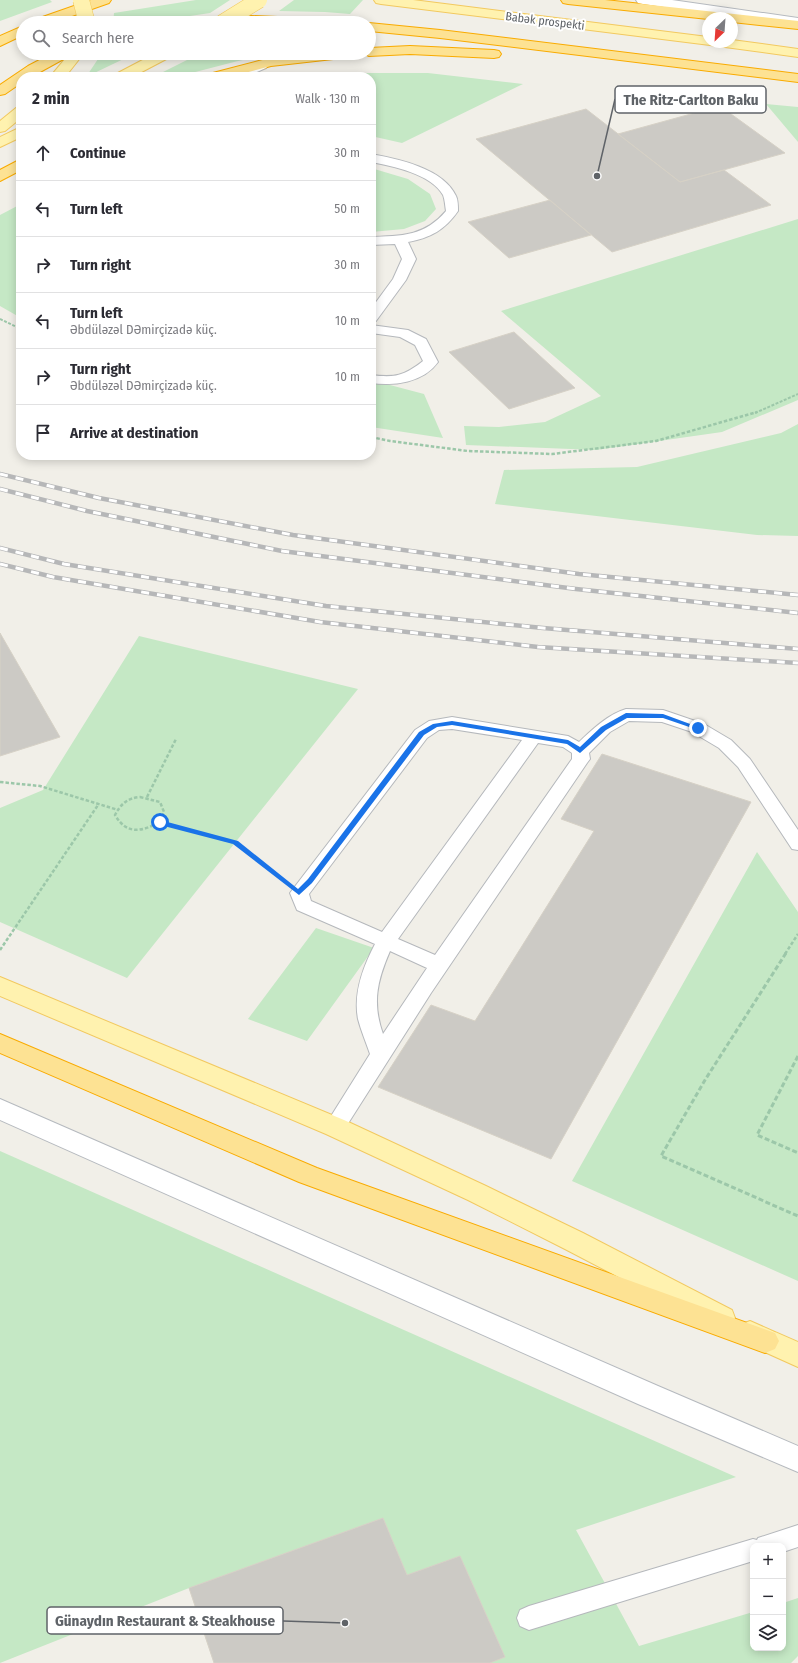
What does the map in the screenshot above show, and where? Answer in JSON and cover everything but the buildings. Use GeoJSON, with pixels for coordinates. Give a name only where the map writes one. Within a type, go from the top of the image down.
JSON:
{"type":"FeatureCollection","features":[{"type":"Feature","properties":{"kind":"highway"},"geometry":{"type":"LineString","coordinates":[[59,16],[104,0]]}},
{"type":"Feature","properties":{"kind":"highway"},"geometry":{"type":"LineString","coordinates":[[568,0],[798,25]]}},
{"type":"Feature","properties":{"kind":"highway"},"geometry":{"type":"LineString","coordinates":[[376,27],[798,79]]}},
{"type":"Feature","properties":{"kind":"highway"},"geometry":{"type":"LineString","coordinates":[[0,42],[16,34]]}},
{"type":"Feature","properties":{"kind":"highway"},"geometry":{"type":"LineString","coordinates":[[376,52],[410,50],[477,52],[798,79]]}},
{"type":"Feature","properties":{"kind":"highway"},"geometry":{"type":"LineString","coordinates":[[28,72],[50,60]]}},
{"type":"Feature","properties":{"kind":"highway"},"geometry":{"type":"LineString","coordinates":[[233,72],[270,62],[288,60]]}},
{"type":"Feature","properties":{"kind":"highway"},"geometry":{"type":"LineString","coordinates":[[0,90],[16,80]]}},
{"type":"Feature","properties":{"kind":"highway"},"geometry":{"type":"LineString","coordinates":[[0,176],[16,167]]}},
{"type":"Feature","properties":{"kind":"highway"},"geometry":{"type":"LineString","coordinates":[[0,1043],[308,1175],[765,1341]]}},
{"type":"Feature","properties":{"kind":"main road"},"geometry":{"type":"LineString","coordinates":[[81,0],[86,16]]}},
{"type":"Feature","properties":{"kind":"main road"},"geometry":{"type":"LineString","coordinates":[[233,16],[258,0]]}},
{"type":"Feature","properties":{"kind":"main road","name":"Babək prospekti"},"geometry":{"type":"LineString","coordinates":[[381,0],[702,40]]}},
{"type":"Feature","properties":{"kind":"main road"},"geometry":{"type":"LineString","coordinates":[[643,0],[798,22]]}},
{"type":"Feature","properties":{"kind":"main road"},"geometry":{"type":"LineString","coordinates":[[660,0],[697,7]]}},
{"type":"Feature","properties":{"kind":"main road"},"geometry":{"type":"LineString","coordinates":[[738,45],[798,52]]}},
{"type":"Feature","properties":{"kind":"main road"},"geometry":{"type":"LineString","coordinates":[[61,72],[71,60]]}},
{"type":"Feature","properties":{"kind":"main road"},"geometry":{"type":"LineString","coordinates":[[131,72],[154,60]]}},
{"type":"Feature","properties":{"kind":"main road"},"geometry":{"type":"LineString","coordinates":[[0,128],[16,115]]}},
{"type":"Feature","properties":{"kind":"main road"},"geometry":{"type":"LineString","coordinates":[[0,143],[16,134]]}},
{"type":"Feature","properties":{"kind":"main road"},"geometry":{"type":"LineString","coordinates":[[0,986],[335,1127],[470,1190],[574,1241],[765,1341],[798,1355]]}},
{"type":"Feature","properties":{"kind":"main road"},"geometry":{"type":"LineString","coordinates":[[0,1109],[648,1395],[798,1459]]}},
{"type":"Feature","properties":{"kind":"main road"},"geometry":{"type":"LineString","coordinates":[[765,1341],[798,1362]]}},
{"type":"Feature","properties":{"kind":"lane"},"geometry":{"type":"LineString","coordinates":[[247,72],[270,62]]}},
{"type":"Feature","properties":{"kind":"lane"},"geometry":{"type":"LineString","coordinates":[[376,159],[391,161],[412,168],[436,182],[450,196],[452,211],[444,223],[426,234],[400,240],[376,241]]}},
{"type":"Feature","properties":{"kind":"lane"},"geometry":{"type":"LineString","coordinates":[[376,311],[399,280],[410,259],[400,240]]}},
{"type":"Feature","properties":{"kind":"lane"},"geometry":{"type":"LineString","coordinates":[[376,330],[403,333],[421,342],[431,362],[413,376],[388,381],[376,380]]}},
{"type":"Feature","properties":{"kind":"lane"},"geometry":{"type":"LineString","coordinates":[[580,751],[604,728],[626,716],[663,716],[698,728],[725,744],[744,763],[798,844]]}},
{"type":"Feature","properties":{"kind":"lane"},"geometry":{"type":"LineString","coordinates":[[335,1127],[380,1054],[439,965],[581,759],[580,751],[568,742],[452,723],[435,725],[421,734],[310,881],[299,892],[304,905],[439,965]]}},
{"type":"Feature","properties":{"kind":"lane"},"geometry":{"type":"LineString","coordinates":[[380,1054],[368,1017],[368,989],[374,966],[386,941],[533,737]]}},
{"type":"Feature","properties":{"kind":"lane"},"geometry":{"type":"LineString","coordinates":[[776,1543],[798,1536]]}},
{"type":"Feature","properties":{"kind":"lane"},"geometry":{"type":"LineString","coordinates":[[529,1618],[750,1551]]}},
{"type":"Feature","properties":{"kind":"path"},"geometry":{"type":"LineString","coordinates":[[0,319],[16,327]]}},
{"type":"Feature","properties":{"kind":"path"},"geometry":{"type":"LineString","coordinates":[[376,438],[468,451],[552,454],[656,441],[753,414],[798,394]]}},
{"type":"Feature","properties":{"kind":"path"},"geometry":{"type":"LineString","coordinates":[[147,797],[176,739]]}},
{"type":"Feature","properties":{"kind":"path"},"geometry":{"type":"LineString","coordinates":[[0,782],[40,786],[118,810]]}},
{"type":"Feature","properties":{"kind":"path"},"geometry":{"type":"LineString","coordinates":[[132,797],[147,797],[160,802],[164,812],[160,822],[147,829],[132,830],[120,824],[115,815],[120,804],[132,797]]}},
{"type":"Feature","properties":{"kind":"path"},"geometry":{"type":"LineString","coordinates":[[0,950],[98,805]]}},
{"type":"Feature","properties":{"kind":"path"},"geometry":{"type":"LineString","coordinates":[[160,822],[235,843],[299,892]]}},
{"type":"Feature","properties":{"kind":"path"},"geometry":{"type":"LineString","coordinates":[[798,934],[705,1080],[661,1156],[798,1216]]}},
{"type":"Feature","properties":{"kind":"path"},"geometry":{"type":"LineString","coordinates":[[798,1056],[757,1135],[798,1153]]}},
{"type":"Feature","properties":{"kind":"green space"},"geometry":{"type":"Polygon","coordinates":[[[0,0],[50,0],[52,2],[0,21],[0,0]]]}},
{"type":"Feature","properties":{"kind":"green space"},"geometry":{"type":"Polygon","coordinates":[[[196,0],[230,0],[210,13],[190,16],[114,16],[114,13],[196,0]]]}},
{"type":"Feature","properties":{"kind":"green space"},"geometry":{"type":"Polygon","coordinates":[[[294,0],[363,0],[350,14],[279,11],[294,0]]]}},
{"type":"Feature","properties":{"kind":"green space"},"geometry":{"type":"Polygon","coordinates":[[[97,60],[121,60],[96,72],[89,72],[97,60]]]}},
{"type":"Feature","properties":{"kind":"green space"},"geometry":{"type":"Polygon","coordinates":[[[187,60],[243,60],[195,72],[163,72],[187,60]]]}},
{"type":"Feature","properties":{"kind":"green space"},"geometry":{"type":"Polygon","coordinates":[[[376,73],[428,73],[523,84],[402,143],[376,137],[376,73]]]}},
{"type":"Feature","properties":{"kind":"green space"},"geometry":{"type":"Polygon","coordinates":[[[766,104],[798,107],[798,142],[766,104]]]}},
{"type":"Feature","properties":{"kind":"green space"},"geometry":{"type":"Polygon","coordinates":[[[376,169],[408,179],[430,194],[436,209],[425,221],[404,229],[376,232],[376,169]]]}},
{"type":"Feature","properties":{"kind":"green space"},"geometry":{"type":"Polygon","coordinates":[[[16,207],[16,315],[0,306],[0,215],[16,207]]]}},
{"type":"Feature","properties":{"kind":"green space"},"geometry":{"type":"Polygon","coordinates":[[[798,219],[798,400],[722,432],[596,450],[466,445],[464,426],[499,427],[545,422],[601,396],[501,311],[798,219]]]}},
{"type":"Feature","properties":{"kind":"green space"},"geometry":{"type":"Polygon","coordinates":[[[376,381],[424,394],[443,438],[376,428],[376,381]]]}},
{"type":"Feature","properties":{"kind":"green space"},"geometry":{"type":"Polygon","coordinates":[[[798,424],[798,536],[757,535],[495,504],[504,470],[637,467],[781,433],[798,424]]]}},
{"type":"Feature","properties":{"kind":"green space"},"geometry":{"type":"Polygon","coordinates":[[[139,636],[358,689],[127,978],[0,922],[0,808],[43,790],[139,636]]]}},
{"type":"Feature","properties":{"kind":"green space"},"geometry":{"type":"Polygon","coordinates":[[[757,852],[798,912],[798,1281],[572,1181],[757,852]]]}},
{"type":"Feature","properties":{"kind":"green space"},"geometry":{"type":"Polygon","coordinates":[[[316,928],[374,948],[307,1041],[248,1019],[316,928]]]}},
{"type":"Feature","properties":{"kind":"green space"},"geometry":{"type":"Polygon","coordinates":[[[0,1151],[736,1477],[576,1530],[639,1646],[750,1613],[750,1651],[786,1651],[786,1602],[798,1598],[798,1656],[791,1663],[490,1663],[505,1657],[460,1556],[407,1575],[383,1518],[189,1588],[0,1663],[0,1151]]]}},
{"type":"Feature","properties":{"kind":"railway"},"geometry":{"type":"LineString","coordinates":[[0,474],[99,498],[293,535],[579,574],[798,595]]}},
{"type":"Feature","properties":{"kind":"railway"},"geometry":{"type":"LineString","coordinates":[[0,489],[87,511],[282,551],[576,589],[798,613]]}},
{"type":"Feature","properties":{"kind":"railway"},"geometry":{"type":"LineString","coordinates":[[0,548],[64,564],[326,606],[543,628],[798,649]]}},
{"type":"Feature","properties":{"kind":"railway"},"geometry":{"type":"LineString","coordinates":[[0,564],[53,577],[320,622],[538,647],[798,663]]}},
{"type":"Feature","properties":{"kind":"place","name":"The Ritz-Carlton Baku"},"geometry":{"type":"Point","coordinates":[597,176]}},
{"type":"Feature","properties":{"kind":"place","name":"Günaydın Restaurant & Steakhouse"},"geometry":{"type":"Point","coordinates":[345,1623]}},
{"type":"Feature","properties":{"kind":"route"},"geometry":{"type":"LineString","coordinates":[[160,822],[235,843],[299,892],[310,881],[421,734],[435,725],[452,723],[568,742],[580,751],[604,728],[626,716],[663,716],[698,728]]}}]}
